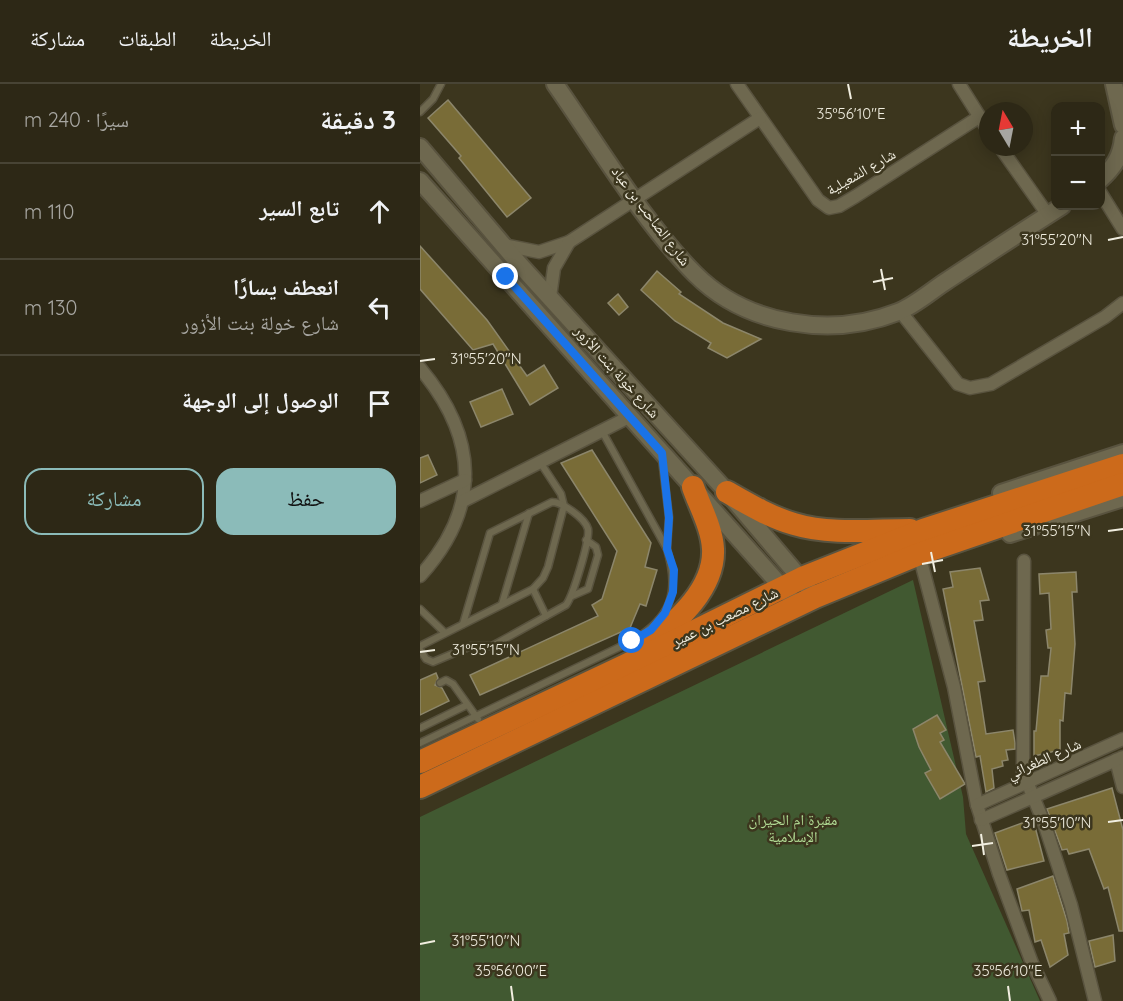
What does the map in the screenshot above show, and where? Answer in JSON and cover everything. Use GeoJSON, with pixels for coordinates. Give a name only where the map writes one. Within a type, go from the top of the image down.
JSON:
{"type":"FeatureCollection","features":[{"type":"Feature","properties":{"kind":"highway","name":"شارع مصعب بن عمير"},"geometry":{"type":"LineString","coordinates":[[420,762],[483,723],[799,592],[1123,465]]}},
{"type":"Feature","properties":{"kind":"highway"},"geometry":{"type":"LineString","coordinates":[[624,666],[678,620],[703,586],[711,568],[713,550],[709,529],[693,487]]}},
{"type":"Feature","properties":{"kind":"highway"},"geometry":{"type":"LineString","coordinates":[[727,492],[765,513],[795,525],[928,540]]}},
{"type":"Feature","properties":{"kind":"highway","name":"شارع مصعب بن عمير"},"geometry":{"type":"LineString","coordinates":[[928,540],[1121,497]]}},
{"type":"Feature","properties":{"kind":"highway","name":"شارع مصعب بن عمير"},"geometry":{"type":"LineString","coordinates":[[420,787],[799,592]]}},
{"type":"Feature","properties":{"kind":"street","name":"شارع الصاحب بن عباد"},"geometry":{"type":"LineString","coordinates":[[555,84],[636,199],[696,275],[720,293],[747,308],[793,323],[835,327],[900,311],[1055,210]]}},
{"type":"Feature","properties":{"kind":"street","name":"شارع الشعيلية"},"geometry":{"type":"LineString","coordinates":[[737,84],[818,200],[829,208],[839,206],[856,196],[979,117]]}},
{"type":"Feature","properties":{"kind":"street"},"geometry":{"type":"LineString","coordinates":[[959,84],[979,117]]}},
{"type":"Feature","properties":{"kind":"street"},"geometry":{"type":"LineString","coordinates":[[1114,84],[1123,125]]}},
{"type":"Feature","properties":{"kind":"street"},"geometry":{"type":"LineString","coordinates":[[503,245],[539,252],[569,242],[760,118]]}},
{"type":"Feature","properties":{"kind":"street"},"geometry":{"type":"LineString","coordinates":[[1105,176],[1113,168],[1122,152],[1123,138]]}},
{"type":"Feature","properties":{"kind":"street","name":"شارع خولة بنت الأزور"},"geometry":{"type":"LineString","coordinates":[[420,147],[503,245],[727,492],[799,592]]}},
{"type":"Feature","properties":{"kind":"street"},"geometry":{"type":"LineString","coordinates":[[1008,156],[1051,205]]}},
{"type":"Feature","properties":{"kind":"street","name":"شارع خولة بنت الأزور"},"geometry":{"type":"LineString","coordinates":[[420,181],[693,487],[799,592]]}},
{"type":"Feature","properties":{"kind":"street"},"geometry":{"type":"LineString","coordinates":[[1105,199],[1123,229]]}},
{"type":"Feature","properties":{"kind":"street"},"geometry":{"type":"LineString","coordinates":[[550,297],[554,268],[569,242]]}},
{"type":"Feature","properties":{"kind":"street"},"geometry":{"type":"LineString","coordinates":[[900,311],[958,384],[980,388],[1095,323],[1123,303]]}},
{"type":"Feature","properties":{"kind":"street"},"geometry":{"type":"LineString","coordinates":[[420,368],[447,404],[456,422],[462,441],[465,480],[463,501],[446,539],[432,563],[420,576]]}},
{"type":"Feature","properties":{"kind":"street"},"geometry":{"type":"LineString","coordinates":[[463,501],[629,417]]}},
{"type":"Feature","properties":{"kind":"street","name":"شارع مصعب بن عمير"},"geometry":{"type":"LineString","coordinates":[[928,540],[993,496],[1123,453]]}},
{"type":"Feature","properties":{"kind":"street"},"geometry":{"type":"LineString","coordinates":[[420,501],[465,480]]}},
{"type":"Feature","properties":{"kind":"street"},"geometry":{"type":"LineString","coordinates":[[928,540],[977,805],[1029,954],[1050,999]]}},
{"type":"Feature","properties":{"kind":"street"},"geometry":{"type":"LineString","coordinates":[[1024,561],[1022,758],[1027,783],[1034,797],[1071,905],[1095,1001]]}},
{"type":"Feature","properties":{"kind":"street","name":"شارع الطغرائي"},"geometry":{"type":"LineString","coordinates":[[977,805],[1123,739]]}},
{"type":"Feature","properties":{"kind":"street"},"geometry":{"type":"LineString","coordinates":[[1119,758],[1123,787]]}},
{"type":"Feature","properties":{"kind":"street","name":"شارع الطغرائي"},"geometry":{"type":"LineString","coordinates":[[981,820],[1119,758]]}},
{"type":"Feature","properties":{"kind":"lane"},"geometry":{"type":"LineString","coordinates":[[420,112],[433,99],[441,84]]}},
{"type":"Feature","properties":{"kind":"lane"},"geometry":{"type":"LineString","coordinates":[[420,743],[483,723],[651,630],[665,613],[673,592],[674,570],[667,549],[602,430]]}},
{"type":"Feature","properties":{"kind":"lane"},"geometry":{"type":"LineString","coordinates":[[662,453],[669,518],[667,549]]}},
{"type":"Feature","properties":{"kind":"lane"},"geometry":{"type":"LineString","coordinates":[[463,624],[488,536],[494,530],[552,502],[564,506],[587,526],[586,540],[572,596],[566,605],[492,645],[471,646],[436,661],[426,659],[420,648],[534,588],[546,573],[564,506],[561,494],[540,462]]}},
{"type":"Feature","properties":{"kind":"lane"},"geometry":{"type":"LineString","coordinates":[[502,604],[529,513]]}},
{"type":"Feature","properties":{"kind":"lane"},"geometry":{"type":"LineString","coordinates":[[572,596],[588,589],[598,555],[596,547],[586,540]]}},
{"type":"Feature","properties":{"kind":"lane"},"geometry":{"type":"LineString","coordinates":[[534,588],[546,616]]}},
{"type":"Feature","properties":{"kind":"lane"},"geometry":{"type":"LineString","coordinates":[[420,609],[445,633]]}},
{"type":"Feature","properties":{"kind":"lane"},"geometry":{"type":"LineString","coordinates":[[440,683],[446,680],[453,684],[483,723]]}},
{"type":"Feature","properties":{"kind":"lane"},"geometry":{"type":"LineString","coordinates":[[420,728],[467,705]]}},
{"type":"Feature","properties":{"kind":"green space","name":"مقبرة ام الحيران الإسلامية"},"geometry":{"type":"Polygon","coordinates":[[[913,580],[963,797],[966,834],[1040,1001],[420,1001],[420,817],[913,580]]]}},
{"type":"Feature","properties":{"kind":"building"},"geometry":{"type":"Polygon","coordinates":[[[448,100],[531,198],[507,217],[459,158],[461,156],[428,118],[448,100]]]}},
{"type":"Feature","properties":{"kind":"building"},"geometry":{"type":"Polygon","coordinates":[[[420,246],[487,320],[527,376],[544,365],[558,388],[530,405],[493,344],[473,350],[420,289],[420,246]]]}},
{"type":"Feature","properties":{"kind":"building"},"geometry":{"type":"Polygon","coordinates":[[[657,271],[681,292],[679,294],[723,323],[761,339],[727,358],[708,348],[711,343],[675,321],[641,290],[657,271]]]}},
{"type":"Feature","properties":{"kind":"building"},"geometry":{"type":"Polygon","coordinates":[[[618,294],[628,307],[619,315],[608,303],[618,294]]]}},
{"type":"Feature","properties":{"kind":"building"},"geometry":{"type":"Polygon","coordinates":[[[502,389],[513,414],[481,427],[470,402],[502,389]]]}},
{"type":"Feature","properties":{"kind":"building"},"geometry":{"type":"Polygon","coordinates":[[[592,450],[651,543],[645,567],[657,570],[646,606],[640,604],[630,628],[480,695],[470,675],[598,616],[592,605],[602,599],[617,551],[561,463],[592,450]]]}},
{"type":"Feature","properties":{"kind":"building"},"geometry":{"type":"Polygon","coordinates":[[[428,455],[437,475],[420,483],[420,458],[428,455]]]}},
{"type":"Feature","properties":{"kind":"building"},"geometry":{"type":"Polygon","coordinates":[[[980,568],[989,600],[980,601],[983,620],[974,621],[985,681],[978,682],[986,734],[1013,730],[1015,743],[1015,749],[1006,750],[1008,760],[1002,761],[1003,766],[992,769],[994,788],[986,792],[980,756],[976,757],[943,589],[953,587],[950,572],[980,568]]]}},
{"type":"Feature","properties":{"kind":"building"},"geometry":{"type":"Polygon","coordinates":[[[1076,572],[1077,592],[1072,592],[1075,644],[1071,694],[1065,693],[1063,721],[1060,720],[1060,750],[1034,756],[1034,731],[1036,731],[1041,676],[1048,676],[1051,648],[1048,648],[1046,630],[1051,629],[1049,593],[1040,594],[1039,574],[1076,572]]]}},
{"type":"Feature","properties":{"kind":"building"},"geometry":{"type":"Polygon","coordinates":[[[436,673],[438,678],[435,685],[442,688],[449,701],[420,715],[420,680],[436,673]]]}},
{"type":"Feature","properties":{"kind":"building"},"geometry":{"type":"Polygon","coordinates":[[[937,715],[946,730],[940,733],[944,740],[940,742],[965,784],[940,799],[925,773],[931,770],[913,729],[937,715]]]}},
{"type":"Feature","properties":{"kind":"building"},"geometry":{"type":"Polygon","coordinates":[[[1112,788],[1123,830],[1123,931],[1119,931],[1108,887],[1104,889],[1089,849],[1069,854],[1067,849],[1062,850],[1047,809],[1112,788]]]}},
{"type":"Feature","properties":{"kind":"building"},"geometry":{"type":"Polygon","coordinates":[[[1033,819],[1044,861],[1007,870],[995,833],[1033,819]]]}},
{"type":"Feature","properties":{"kind":"building"},"geometry":{"type":"Polygon","coordinates":[[[1053,876],[1069,933],[1064,934],[1068,955],[1050,967],[1041,940],[1035,942],[1029,910],[1022,911],[1017,889],[1053,876]]]}},
{"type":"Feature","properties":{"kind":"building"},"geometry":{"type":"Polygon","coordinates":[[[1113,935],[1115,961],[1095,967],[1089,941],[1113,935]]]}},
{"type":"Feature","properties":{"kind":"route"},"geometry":{"type":"LineString","coordinates":[[506,277],[662,453],[669,518],[667,549],[674,570],[673,592],[665,613],[651,630],[632,641]]}}]}
